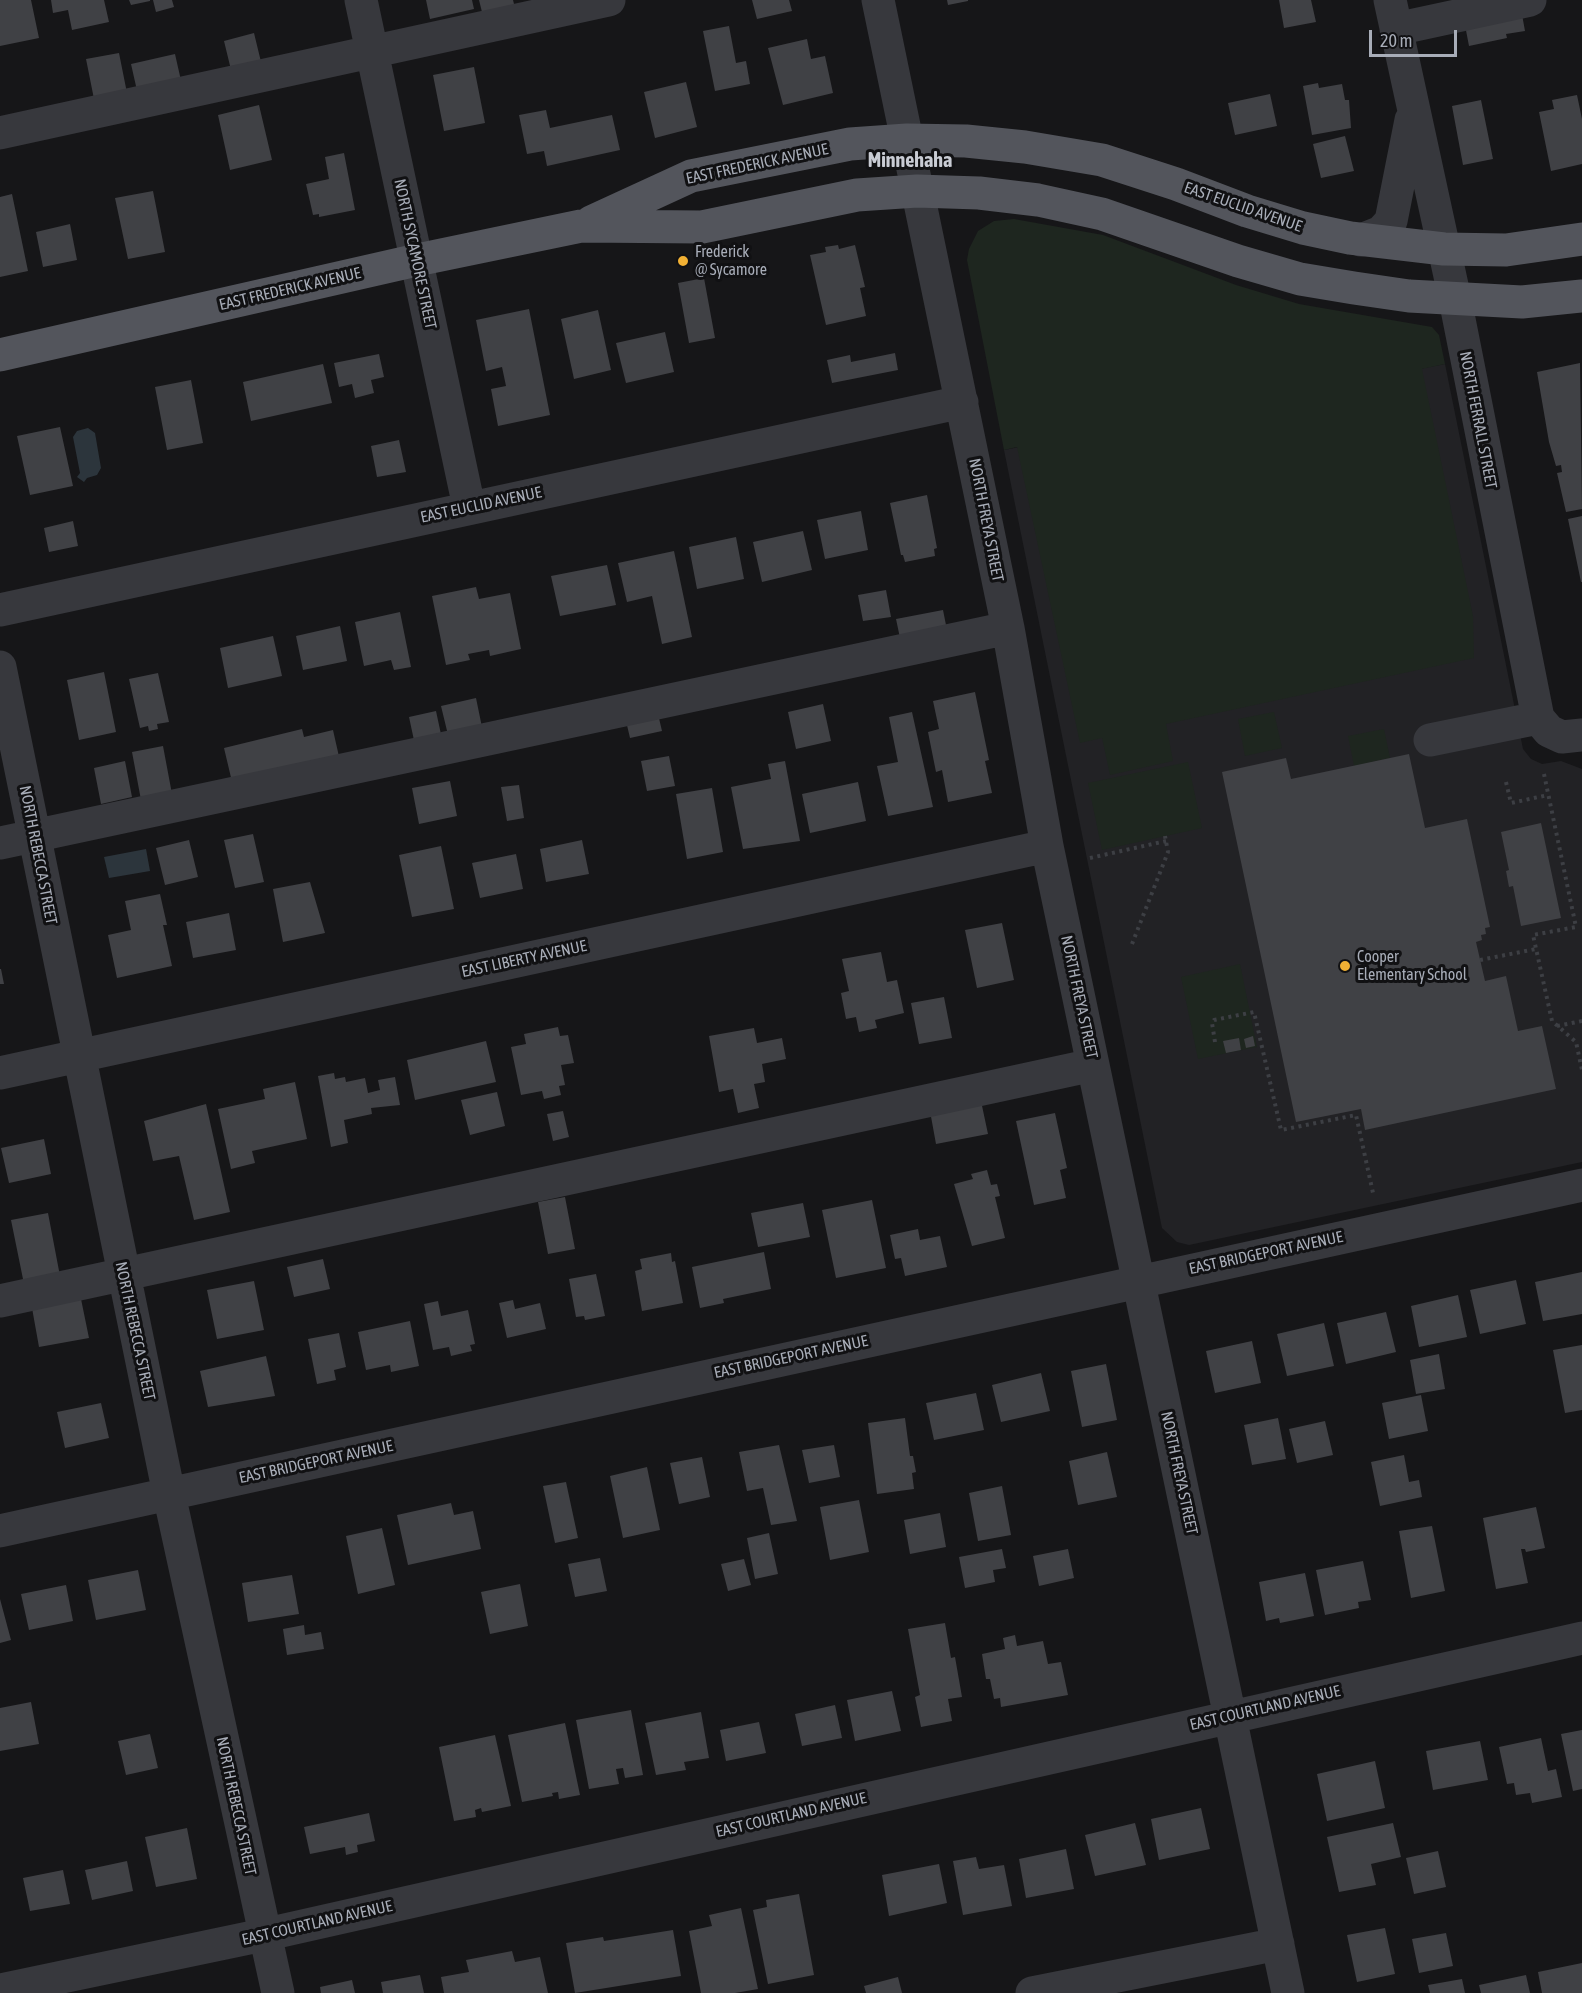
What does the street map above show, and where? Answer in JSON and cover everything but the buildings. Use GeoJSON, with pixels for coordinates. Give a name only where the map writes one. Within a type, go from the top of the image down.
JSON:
{"type":"FeatureCollection","features":[{"type":"Feature","properties":{"kind":"main road","name":"EAST FREDERICK AVENUE"},"geometry":{"type":"LineString","coordinates":[[581,226],[692,176],[850,144],[906,140]]}},
{"type":"Feature","properties":{"kind":"main road","name":"EAST EUCLID AVENUE"},"geometry":{"type":"LineString","coordinates":[[906,140],[1013,146],[1102,160],[1176,184],[1246,212],[1303,228],[1361,240],[1444,249],[1506,250],[1582,239]]}},
{"type":"Feature","properties":{"kind":"main road","name":"EAST FREDERICK AVENUE"},"geometry":{"type":"LineString","coordinates":[[0,355],[417,260],[581,226],[702,227],[858,195],[917,191]]}},
{"type":"Feature","properties":{"kind":"main road"},"geometry":{"type":"LineString","coordinates":[[917,191],[979,193],[1038,200],[1102,214],[1238,261],[1300,279],[1455,300],[1522,302],[1582,296]]}},
{"type":"Feature","properties":{"kind":"street","name":"NORTH SYCAMORE STREET"},"geometry":{"type":"LineString","coordinates":[[361,0],[469,507]]}},
{"type":"Feature","properties":{"kind":"street"},"geometry":{"type":"LineString","coordinates":[[0,133],[609,0]]}},
{"type":"Feature","properties":{"kind":"street","name":"NORTH FREYA STREET"},"geometry":{"type":"LineString","coordinates":[[878,0],[1008,628],[1047,846],[1288,1993]]}},
{"type":"Feature","properties":{"kind":"street"},"geometry":{"type":"LineString","coordinates":[[1393,14],[1530,0]]}},
{"type":"Feature","properties":{"kind":"street","name":"NORTH FERRALL STREET"},"geometry":{"type":"LineString","coordinates":[[1393,14],[1543,725]]}},
{"type":"Feature","properties":{"kind":"street","name":"NORTH FERRALL STREET"},"geometry":{"type":"LineString","coordinates":[[1361,240],[1381,232],[1391,221],[1413,106]]}},
{"type":"Feature","properties":{"kind":"street","name":"EAST EUCLID AVENUE"},"geometry":{"type":"LineString","coordinates":[[0,610],[962,402]]}},
{"type":"Feature","properties":{"kind":"street"},"geometry":{"type":"LineString","coordinates":[[0,843],[1008,628]]}},
{"type":"Feature","properties":{"kind":"street","name":"NORTH REBECCA STREET"},"geometry":{"type":"LineString","coordinates":[[0,667],[123,1275],[263,1935],[278,1993]]}},
{"type":"Feature","properties":{"kind":"street"},"geometry":{"type":"LineString","coordinates":[[1430,741],[1543,725],[1562,736],[1582,735]]}},
{"type":"Feature","properties":{"kind":"street","name":"EAST LIBERTY AVENUE"},"geometry":{"type":"LineString","coordinates":[[0,1073],[1047,846]]}},
{"type":"Feature","properties":{"kind":"street"},"geometry":{"type":"LineString","coordinates":[[0,1301],[1094,1065]]}},
{"type":"Feature","properties":{"kind":"street","name":"EAST BRIDGEPORT AVENUE"},"geometry":{"type":"LineString","coordinates":[[0,1531],[1138,1280],[1582,1185]]}},
{"type":"Feature","properties":{"kind":"street","name":"EAST COURTLAND AVENUE"},"geometry":{"type":"LineString","coordinates":[[0,1990],[263,1935],[1582,1638]]}},
{"type":"Feature","properties":{"kind":"street"},"geometry":{"type":"LineString","coordinates":[[1032,1993],[1278,1944]]}},
{"type":"Feature","properties":{"kind":"path"},"geometry":{"type":"LineString","coordinates":[[1544,774],[1576,927]]}},
{"type":"Feature","properties":{"kind":"path"},"geometry":{"type":"LineString","coordinates":[[1506,782],[1511,802],[1548,795]]}},
{"type":"Feature","properties":{"kind":"path"},"geometry":{"type":"LineString","coordinates":[[1090,858],[1166,839],[1168,852],[1132,944]]}},
{"type":"Feature","properties":{"kind":"path"},"geometry":{"type":"LineString","coordinates":[[1582,929],[1576,927],[1533,935],[1552,1021],[1576,1042],[1582,1070]]}},
{"type":"Feature","properties":{"kind":"path"},"geometry":{"type":"LineString","coordinates":[[1480,960],[1536,949]]}},
{"type":"Feature","properties":{"kind":"path"},"geometry":{"type":"LineString","coordinates":[[1215,1042],[1212,1023],[1214,1020],[1254,1012],[1281,1130],[1356,1115],[1373,1193]]}},
{"type":"Feature","properties":{"kind":"path"},"geometry":{"type":"LineString","coordinates":[[1557,1026],[1582,1021]]}},
{"type":"Feature","properties":{"kind":"shaded area"},"geometry":{"type":"Polygon","coordinates":[[[1014,219],[1103,235],[1236,285],[1299,304],[1432,327],[1439,335],[1445,364],[1422,369],[1473,616],[1474,658],[1166,724],[1173,761],[1110,775],[1102,738],[1080,743],[1017,447],[1004,450],[967,260],[969,249],[978,231],[994,221],[1014,219]]]}},
{"type":"Feature","properties":{"kind":"shaded area","name":"Cooper Elementary School"},"geometry":{"type":"Polygon","coordinates":[[[1445,364],[1523,749],[1531,759],[1542,764],[1561,761],[1582,769],[1582,1162],[1189,1245],[1177,1242],[1162,1228],[1004,450],[1445,364]]]}},
{"type":"Feature","properties":{"kind":"shaded area"},"geometry":{"type":"Polygon","coordinates":[[[88,428],[95,433],[101,468],[97,475],[87,478],[84,482],[77,477],[80,473],[73,437],[77,431],[88,428]]]}},
{"type":"Feature","properties":{"kind":"shaded area"},"geometry":{"type":"Polygon","coordinates":[[[1274,712],[1282,748],[1245,756],[1238,719],[1274,712]]]}},
{"type":"Feature","properties":{"kind":"shaded area"},"geometry":{"type":"Polygon","coordinates":[[[1384,729],[1390,758],[1354,766],[1348,736],[1384,729]]]}},
{"type":"Feature","properties":{"kind":"shaded area"},"geometry":{"type":"Polygon","coordinates":[[[1188,762],[1202,828],[1102,850],[1088,783],[1188,762]]]}},
{"type":"Feature","properties":{"kind":"shaded area"},"geometry":{"type":"Polygon","coordinates":[[[146,849],[150,871],[109,878],[104,857],[146,849]]]}},
{"type":"Feature","properties":{"kind":"shaded area"},"geometry":{"type":"Polygon","coordinates":[[[1240,964],[1257,1047],[1198,1059],[1181,977],[1240,964]]]}},
{"type":"Feature","properties":{"kind":"place","name":"Frederick @ Sycamore"},"geometry":{"type":"Point","coordinates":[683,261]}},
{"type":"Feature","properties":{"kind":"place","name":"Cooper Elementary School"},"geometry":{"type":"Point","coordinates":[1345,966]}},
{"type":"Feature","properties":{"kind":"district","name":"Minnehaha"},"geometry":{"type":"Point","coordinates":[910,161]}}]}
